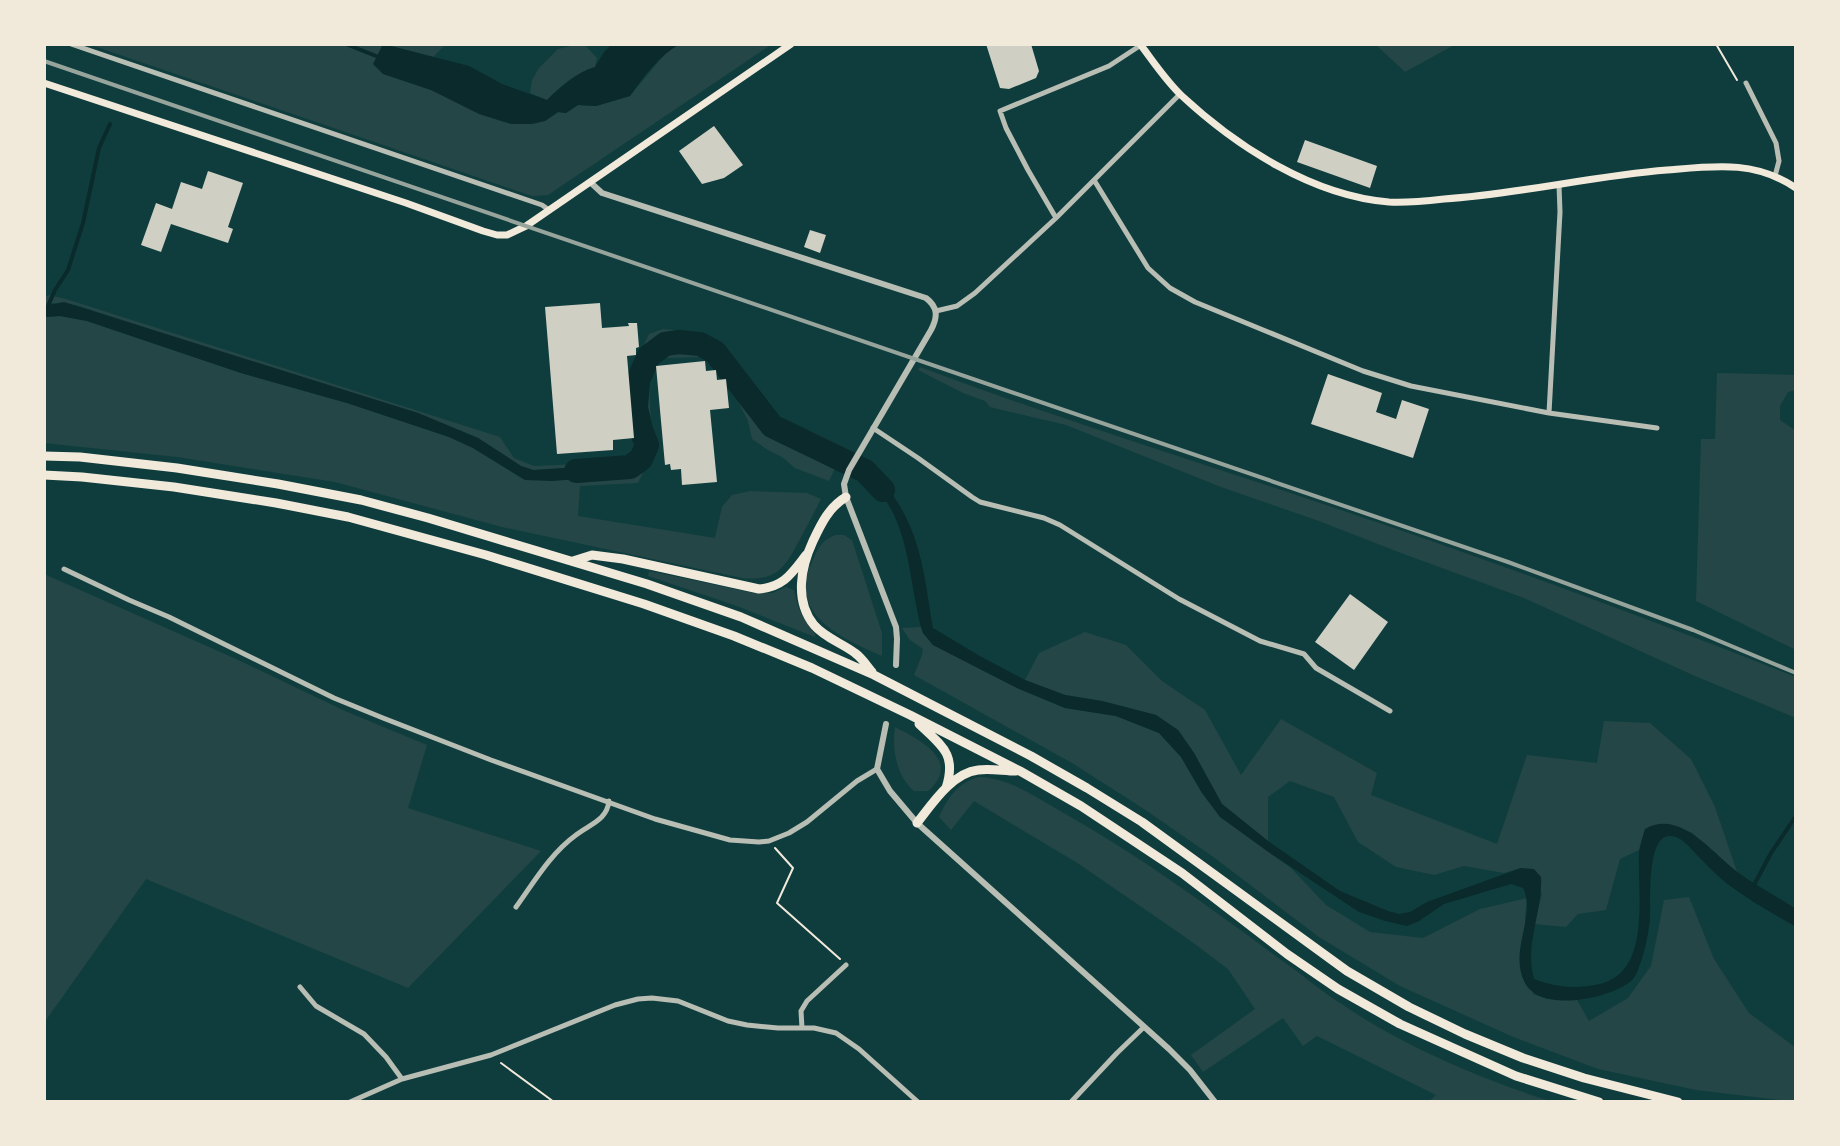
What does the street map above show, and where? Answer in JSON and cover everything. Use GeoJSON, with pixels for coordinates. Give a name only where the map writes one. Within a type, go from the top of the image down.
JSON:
{"type":"FeatureCollection","features":[{"type":"Feature","properties":{"kind":"highway"},"geometry":{"type":"LineString","coordinates":[[44,456],[177,468],[347,498],[428,518],[573,561],[741,617],[874,675],[1031,756],[1142,822],[1347,971],[1409,1007],[1523,1058],[1584,1078],[1678,1102]]}},
{"type":"Feature","properties":{"kind":"highway"},"geometry":{"type":"LineString","coordinates":[[44,475],[174,487],[348,517],[644,604],[734,636],[812,668],[910,715],[1081,806],[1182,873],[1287,954],[1350,996],[1400,1024],[1516,1076],[1599,1102]]}},
{"type":"Feature","properties":{"kind":"highway"},"geometry":{"type":"LineString","coordinates":[[846,497],[833,505],[806,555],[801,594],[814,625],[857,654],[874,675]]}},
{"type":"Feature","properties":{"kind":"highway"},"geometry":{"type":"LineString","coordinates":[[573,561],[592,555],[623,559],[759,589],[782,583],[806,555]]}},
{"type":"Feature","properties":{"kind":"highway"},"geometry":{"type":"LineString","coordinates":[[910,715],[947,754],[951,771],[946,788]]}},
{"type":"Feature","properties":{"kind":"highway"},"geometry":{"type":"LineString","coordinates":[[917,823],[946,788],[964,775],[977,770],[1020,771]]}},
{"type":"Feature","properties":{"kind":"main road"},"geometry":{"type":"LineString","coordinates":[[44,83],[497,235],[507,235],[549,210],[791,44]]}},
{"type":"Feature","properties":{"kind":"main road"},"geometry":{"type":"LineString","coordinates":[[1140,45],[1180,94],[1258,154],[1311,183],[1362,198],[1390,202],[1475,197],[1653,171],[1732,166],[1775,176],[1796,188]]}},
{"type":"Feature","properties":{"kind":"street"},"geometry":{"type":"LineString","coordinates":[[71,44],[542,205],[549,210]]}},
{"type":"Feature","properties":{"kind":"street"},"geometry":{"type":"LineString","coordinates":[[1056,218],[1006,128],[1000,111],[1109,66],[1140,45]]}},
{"type":"Feature","properties":{"kind":"street"},"geometry":{"type":"LineString","coordinates":[[1746,83],[1776,143],[1779,161],[1775,176]]}},
{"type":"Feature","properties":{"kind":"street"},"geometry":{"type":"LineString","coordinates":[[936,311],[957,306],[975,293],[1056,218],[1180,94]]}},
{"type":"Feature","properties":{"kind":"street"},"geometry":{"type":"LineString","coordinates":[[1094,180],[1148,268],[1170,288],[1195,302],[1363,371],[1411,386],[1549,413],[1657,428]]}},
{"type":"Feature","properties":{"kind":"street"},"geometry":{"type":"LineString","coordinates":[[590,182],[602,193],[926,298],[933,304],[935,322],[857,454],[844,484],[846,497],[896,627],[896,665]]}},
{"type":"Feature","properties":{"kind":"street"},"geometry":{"type":"LineString","coordinates":[[1549,413],[1559,185]]}},
{"type":"Feature","properties":{"kind":"street"},"geometry":{"type":"LineString","coordinates":[[873,428],[980,502],[1060,525],[1179,599],[1260,641],[1304,654],[1316,668],[1390,711]]}},
{"type":"Feature","properties":{"kind":"street"},"geometry":{"type":"LineString","coordinates":[[64,569],[334,698],[491,760],[655,819],[730,840],[769,841],[799,828],[857,781],[877,769]]}},
{"type":"Feature","properties":{"kind":"street"},"geometry":{"type":"LineString","coordinates":[[886,724],[877,769],[890,791],[917,823],[1190,1070],[1215,1102]]}},
{"type":"Feature","properties":{"kind":"street"},"geometry":{"type":"LineString","coordinates":[[516,907],[563,845],[601,819],[608,810],[609,801]]}},
{"type":"Feature","properties":{"kind":"street"},"geometry":{"type":"LineString","coordinates":[[802,1028],[801,1011],[807,1001],[846,965]]}},
{"type":"Feature","properties":{"kind":"street"},"geometry":{"type":"LineString","coordinates":[[300,987],[316,1006],[364,1034],[402,1079]]}},
{"type":"Feature","properties":{"kind":"street"},"geometry":{"type":"LineString","coordinates":[[350,1102],[402,1079],[491,1055],[615,1005],[638,999],[665,999],[747,1025],[823,1029],[836,1033],[849,1040],[918,1102]]}},
{"type":"Feature","properties":{"kind":"street"},"geometry":{"type":"LineString","coordinates":[[1071,1102],[1144,1027]]}},
{"type":"Feature","properties":{"kind":"path"},"geometry":{"type":"LineString","coordinates":[[1716,44],[1743,90],[1752,93]]}},
{"type":"Feature","properties":{"kind":"path"},"geometry":{"type":"LineString","coordinates":[[769,841],[793,868],[777,903],[846,965]]}},
{"type":"Feature","properties":{"kind":"path"},"geometry":{"type":"LineString","coordinates":[[491,1055],[554,1102]]}},
{"type":"Feature","properties":{"kind":"shaded area"},"geometry":{"type":"Polygon","coordinates":[[[88,44],[383,44],[384,74],[452,99],[545,121],[558,112],[566,113],[578,105],[596,106],[630,96],[668,50],[680,44],[772,44],[548,195],[532,196],[88,44]]]}},
{"type":"Feature","properties":{"kind":"shaded area"},"geometry":{"type":"Polygon","coordinates":[[[383,44],[446,44],[433,57],[383,44]]]}},
{"type":"Feature","properties":{"kind":"shaded area"},"geometry":{"type":"Polygon","coordinates":[[[383,44],[469,66],[502,84],[547,100],[563,85],[595,67],[612,44],[680,44],[659,60],[630,96],[596,106],[578,105],[566,113],[558,112],[545,121],[511,124],[479,114],[431,90],[383,74],[373,64],[383,44]]]}},
{"type":"Feature","properties":{"kind":"shaded area"},"geometry":{"type":"Polygon","coordinates":[[[1375,44],[1456,44],[1405,72],[1375,44]]]}},
{"type":"Feature","properties":{"kind":"shaded area"},"geometry":{"type":"Polygon","coordinates":[[[586,46],[597,58],[595,67],[575,76],[547,100],[530,93],[532,80],[539,68],[558,49],[586,46]]]}},
{"type":"Feature","properties":{"kind":"shaded area"},"geometry":{"type":"Polygon","coordinates":[[[48,295],[500,437],[514,458],[534,466],[603,463],[636,452],[632,370],[649,334],[663,329],[682,331],[703,336],[719,347],[770,413],[844,449],[829,481],[795,468],[752,439],[748,421],[728,377],[706,357],[666,358],[652,364],[649,378],[652,454],[638,483],[580,486],[578,516],[715,538],[722,507],[732,495],[750,491],[807,493],[821,499],[785,564],[772,575],[754,579],[502,527],[335,482],[177,457],[44,443],[44,317],[60,316],[87,321],[241,373],[347,403],[449,437],[525,480],[610,466],[534,470],[521,466],[478,438],[418,413],[76,305],[51,303],[44,306],[44,298],[48,295]]]}},
{"type":"Feature","properties":{"kind":"shaded area"},"geometry":{"type":"Polygon","coordinates":[[[64,302],[418,413],[478,438],[521,466],[533,470],[610,465],[605,477],[525,480],[449,437],[347,403],[241,373],[87,321],[60,316],[44,317],[44,306],[64,302]]]}},
{"type":"Feature","properties":{"kind":"shaded area"},"geometry":{"type":"Polygon","coordinates":[[[920,367],[1490,562],[1796,677],[1796,718],[1524,598],[1221,487],[1066,425],[990,407],[985,401],[918,370],[920,367]]]}},
{"type":"Feature","properties":{"kind":"shaded area"},"geometry":{"type":"Polygon","coordinates":[[[1717,373],[1796,375],[1796,390],[1788,392],[1780,406],[1780,420],[1796,431],[1796,650],[1696,601],[1701,439],[1715,439],[1717,373]]]}},
{"type":"Feature","properties":{"kind":"shaded area"},"geometry":{"type":"Polygon","coordinates":[[[862,464],[884,482],[909,523],[924,573],[933,628],[1025,680],[1065,695],[1156,715],[1178,730],[1222,804],[1268,841],[1340,891],[1399,914],[1521,868],[1534,869],[1541,877],[1541,890],[1532,941],[1534,979],[1564,986],[1595,985],[1613,978],[1626,966],[1634,950],[1638,931],[1639,853],[1645,829],[1670,824],[1694,835],[1736,871],[1796,909],[1796,927],[1737,891],[1685,843],[1669,836],[1656,847],[1653,859],[1650,920],[1637,973],[1620,988],[1591,998],[1545,998],[1525,983],[1519,959],[1527,910],[1523,888],[1511,884],[1444,904],[1407,926],[1359,912],[1220,817],[1181,757],[1159,733],[1116,716],[1065,708],[1017,688],[933,645],[921,627],[909,563],[897,522],[888,503],[858,473],[862,464]]]}},
{"type":"Feature","properties":{"kind":"shaded area"},"geometry":{"type":"Polygon","coordinates":[[[836,535],[852,540],[882,633],[882,656],[851,641],[823,622],[812,610],[806,596],[806,580],[816,553],[823,542],[836,535]]]}},
{"type":"Feature","properties":{"kind":"shaded area"},"geometry":{"type":"Polygon","coordinates":[[[649,571],[754,593],[772,593],[786,587],[794,590],[802,614],[815,637],[648,576],[649,571]]]}},
{"type":"Feature","properties":{"kind":"shaded area"},"geometry":{"type":"Polygon","coordinates":[[[44,574],[427,745],[408,808],[541,851],[408,988],[146,879],[44,1023],[44,574]]]}},
{"type":"Feature","properties":{"kind":"shaded area"},"geometry":{"type":"Polygon","coordinates":[[[921,627],[933,645],[1017,688],[1065,708],[1116,716],[1159,733],[1181,757],[1202,793],[1267,851],[1291,868],[1326,905],[1370,932],[1423,938],[1480,909],[1527,898],[1525,917],[1533,994],[1547,999],[1577,1000],[1589,1021],[1628,998],[1651,966],[1664,900],[1689,897],[1714,959],[1749,1013],[1796,1048],[1796,1102],[1696,1090],[1598,1069],[1511,1036],[1400,986],[1319,937],[1144,809],[1072,763],[914,675],[923,649],[910,640],[902,628],[921,627]]]}},
{"type":"Feature","properties":{"kind":"shaded area"},"geometry":{"type":"Polygon","coordinates":[[[1085,632],[1126,645],[1162,681],[1205,710],[1241,775],[1281,719],[1377,773],[1371,795],[1497,844],[1527,755],[1597,763],[1604,721],[1650,723],[1691,759],[1715,807],[1737,872],[1691,832],[1645,829],[1639,850],[1620,859],[1606,910],[1578,914],[1566,927],[1534,924],[1542,894],[1521,868],[1504,873],[1464,866],[1434,875],[1396,867],[1358,842],[1334,797],[1290,781],[1268,797],[1268,841],[1222,804],[1179,731],[1156,715],[1065,695],[1025,680],[1039,653],[1085,632]]]}},
{"type":"Feature","properties":{"kind":"shaded area"},"geometry":{"type":"Polygon","coordinates":[[[895,727],[926,745],[939,761],[941,771],[928,791],[914,791],[899,770],[894,744],[895,727]]]}},
{"type":"Feature","properties":{"kind":"shaded area"},"geometry":{"type":"Polygon","coordinates":[[[979,777],[1022,789],[1119,846],[1366,1020],[1417,1048],[1553,1102],[1428,1102],[1436,1095],[1317,1036],[1303,1046],[1283,1018],[1203,1072],[1191,1055],[1255,1009],[1228,969],[1079,864],[974,801],[951,830],[939,817],[942,810],[959,787],[979,777]]]}},
{"type":"Feature","properties":{"kind":"building"},"geometry":{"type":"Polygon","coordinates":[[[986,44],[1031,44],[1039,71],[1036,78],[1009,89],[1000,88],[986,44]]]}},
{"type":"Feature","properties":{"kind":"building"},"geometry":{"type":"Polygon","coordinates":[[[714,126],[743,165],[724,178],[702,184],[679,151],[714,126]]]}},
{"type":"Feature","properties":{"kind":"building"},"geometry":{"type":"Polygon","coordinates":[[[1305,140],[1377,166],[1370,188],[1297,162],[1305,140]]]}},
{"type":"Feature","properties":{"kind":"building"},"geometry":{"type":"Polygon","coordinates":[[[208,171],[243,183],[228,227],[233,229],[228,243],[171,224],[161,252],[141,245],[156,203],[172,209],[181,182],[202,189],[208,171]]]}},
{"type":"Feature","properties":{"kind":"building"},"geometry":{"type":"Polygon","coordinates":[[[810,230],[826,235],[820,253],[804,247],[810,230]]]}},
{"type":"Feature","properties":{"kind":"building"},"geometry":{"type":"Polygon","coordinates":[[[600,303],[602,328],[637,323],[639,347],[636,348],[636,355],[627,356],[634,438],[613,440],[613,450],[557,454],[545,307],[600,303]]]}},
{"type":"Feature","properties":{"kind":"building"},"geometry":{"type":"Polygon","coordinates":[[[705,361],[706,371],[716,370],[717,380],[726,379],[729,408],[710,410],[717,482],[682,485],[681,469],[671,470],[670,464],[665,465],[656,366],[705,361]]]}},
{"type":"Feature","properties":{"kind":"building"},"geometry":{"type":"Polygon","coordinates":[[[1328,374],[1382,393],[1376,412],[1396,419],[1402,400],[1429,409],[1413,458],[1311,424],[1328,374]]]}},
{"type":"Feature","properties":{"kind":"building"},"geometry":{"type":"Polygon","coordinates":[[[1350,594],[1388,622],[1354,670],[1315,642],[1350,594]]]}},
{"type":"Feature","properties":{"kind":"waterway"},"geometry":{"type":"LineString","coordinates":[[346,44],[381,58]]}},
{"type":"Feature","properties":{"kind":"waterway"},"geometry":{"type":"LineString","coordinates":[[48,306],[68,270],[83,223],[99,148],[110,124]]}},
{"type":"Feature","properties":{"kind":"waterway"},"geometry":{"type":"LineString","coordinates":[[576,471],[630,467],[641,459],[647,445],[636,408],[638,380],[649,356],[665,344],[679,342],[700,344],[715,352],[772,426],[865,471],[883,490]]}},
{"type":"Feature","properties":{"kind":"waterway"},"geometry":{"type":"LineString","coordinates":[[1754,885],[1796,816]]}},
{"type":"Feature","properties":{"kind":"railway"},"geometry":{"type":"LineString","coordinates":[[44,61],[1508,562],[1693,630],[1796,673]]}}]}
